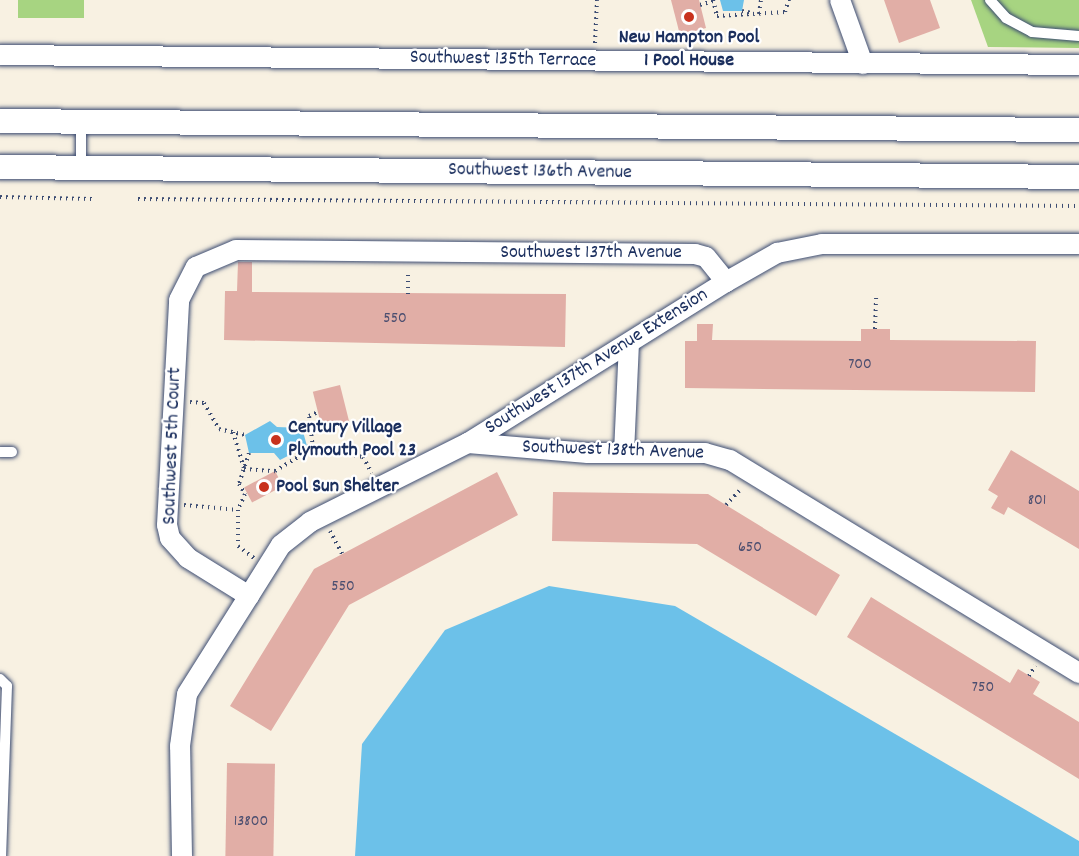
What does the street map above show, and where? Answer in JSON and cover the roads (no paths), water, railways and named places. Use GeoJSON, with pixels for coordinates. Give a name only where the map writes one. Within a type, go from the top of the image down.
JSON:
{"type":"FeatureCollection","features":[{"type":"Feature","properties":{"kind":"street"},"geometry":{"type":"LineString","coordinates":[[840,0],[864,64]]}},
{"type":"Feature","properties":{"kind":"street","name":"Southwest 135th Terrace"},"geometry":{"type":"LineString","coordinates":[[0,55],[1079,65]]}},
{"type":"Feature","properties":{"kind":"street"},"geometry":{"type":"LineString","coordinates":[[0,121],[1079,130]]}},
{"type":"Feature","properties":{"kind":"street","name":"Southwest 136th Avenue"},"geometry":{"type":"LineString","coordinates":[[0,167],[1079,177]]}},
{"type":"Feature","properties":{"kind":"street"},"geometry":{"type":"LineString","coordinates":[[726,282],[777,253],[822,244],[1079,244]]}},
{"type":"Feature","properties":{"kind":"street","name":"Southwest 137th Avenue"},"geometry":{"type":"LineString","coordinates":[[179,300],[196,267],[236,250],[695,254],[705,257],[726,282]]}},
{"type":"Feature","properties":{"kind":"street","name":"Southwest 137th Avenue Extension"},"geometry":{"type":"LineString","coordinates":[[468,443],[726,282]]}},
{"type":"Feature","properties":{"kind":"street","name":"Southwest 5th Court"},"geometry":{"type":"LineString","coordinates":[[179,300],[176,402],[169,502],[170,538],[178,548],[249,596]]}},
{"type":"Feature","properties":{"kind":"street"},"geometry":{"type":"LineString","coordinates":[[624,453],[629,343]]}},
{"type":"Feature","properties":{"kind":"street","name":"Southwest 138th Avenue"},"geometry":{"type":"LineString","coordinates":[[249,596],[281,545],[321,516],[468,443],[624,453],[705,453],[730,460],[1079,673]]}},
{"type":"Feature","properties":{"kind":"street"},"geometry":{"type":"LineString","coordinates":[[182,856],[180,746],[187,694],[249,596]]}},
{"type":"Feature","properties":{"kind":"lane"},"geometry":{"type":"LineString","coordinates":[[990,0],[1006,18],[1032,32],[1079,36]]}},
{"type":"Feature","properties":{"kind":"lane"},"geometry":{"type":"LineString","coordinates":[[81,122],[81,168]]}},
{"type":"Feature","properties":{"kind":"lane"},"geometry":{"type":"LineString","coordinates":[[0,679],[7,686],[0,856]]}},
{"type":"Feature","properties":{"kind":"water"},"geometry":{"type":"Polygon","coordinates":[[[720,0],[744,0],[742,11],[723,11],[720,0]]]}},
{"type":"Feature","properties":{"kind":"water","name":"Century Village Plymouth Pool 23"},"geometry":{"type":"Polygon","coordinates":[[[270,421],[277,427],[302,428],[307,446],[280,460],[274,453],[249,453],[245,435],[270,421]]]}},
{"type":"Feature","properties":{"kind":"water"},"geometry":{"type":"Polygon","coordinates":[[[549,586],[675,606],[1079,841],[1079,856],[355,856],[362,744],[445,630],[549,586]]]}},
{"type":"Feature","properties":{"kind":"place","name":"New Hampton Pool 1 Pool House"},"geometry":{"type":"Point","coordinates":[689,17]}},
{"type":"Feature","properties":{"kind":"place","name":"Century Village Plymouth Pool 23"},"geometry":{"type":"Point","coordinates":[276,440]}},
{"type":"Feature","properties":{"kind":"place","name":"Pool Sun Shelter"},"geometry":{"type":"Point","coordinates":[264,487]}}]}
